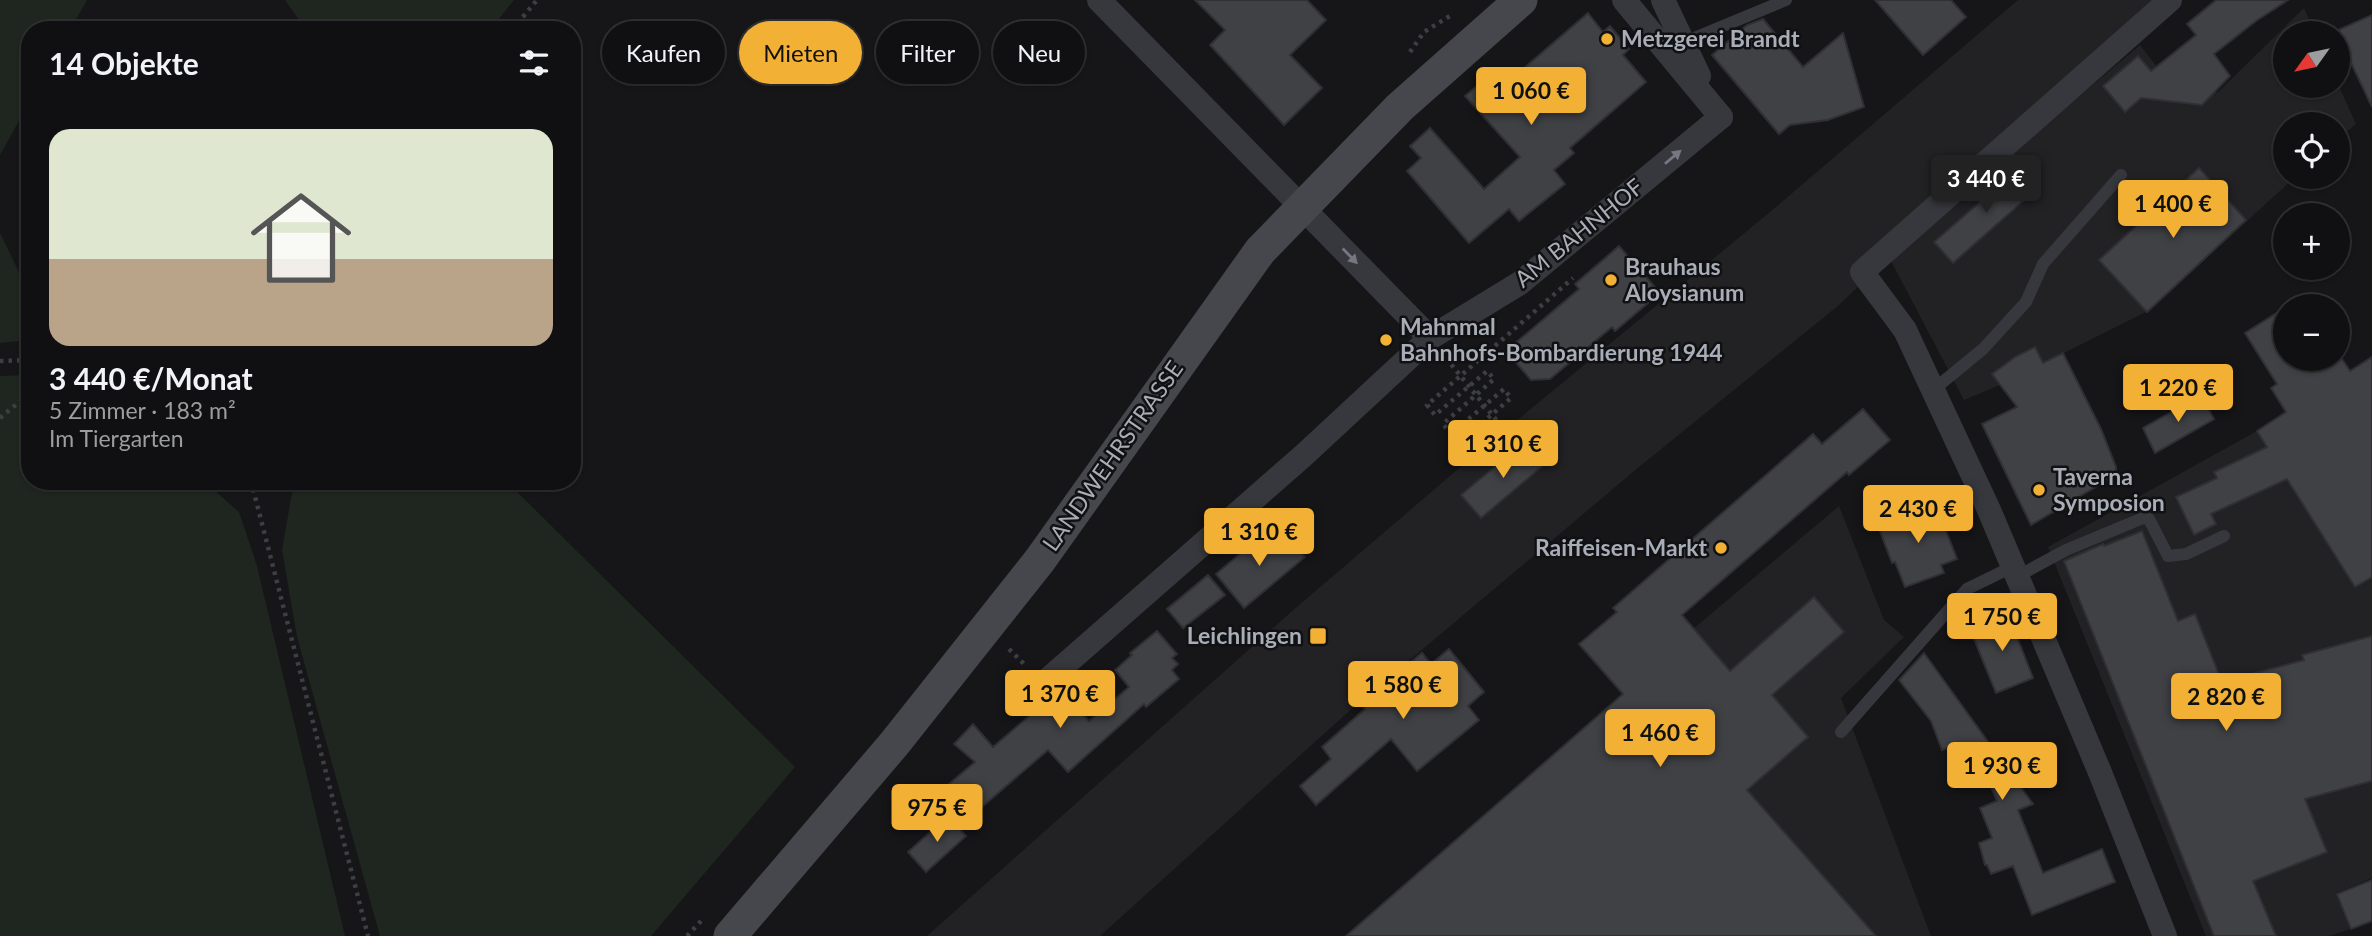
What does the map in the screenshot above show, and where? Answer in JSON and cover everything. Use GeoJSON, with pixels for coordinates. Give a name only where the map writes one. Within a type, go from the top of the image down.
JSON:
{"type":"FeatureCollection","features":[{"type":"Feature","properties":{"kind":"main road","name":"LANDWEHRSTRASSE"},"geometry":{"type":"LineString","coordinates":[[718,926],[894,744],[1040,560],[1260,251],[1400,107],[1521,0]]}},
{"type":"Feature","properties":{"kind":"street"},"geometry":{"type":"LineString","coordinates":[[1099,0],[1430,338]]}},
{"type":"Feature","properties":{"kind":"street"},"geometry":{"type":"LineString","coordinates":[[1624,0],[1675,49]]}},
{"type":"Feature","properties":{"kind":"street"},"geometry":{"type":"LineString","coordinates":[[1663,0],[1675,49]]}},
{"type":"Feature","properties":{"kind":"street"},"geometry":{"type":"LineString","coordinates":[[2165,936],[2016,571],[1905,330],[1862,272],[2170,0]]}},
{"type":"Feature","properties":{"kind":"street","name":"AM BAHNHOF"},"geometry":{"type":"LineString","coordinates":[[1044,683],[1304,455],[1430,338],[1520,283],[1721,117],[1675,49]]}},
{"type":"Feature","properties":{"kind":"lane"},"geometry":{"type":"LineString","coordinates":[[1675,49],[1786,0]]}},
{"type":"Feature","properties":{"kind":"lane"},"geometry":{"type":"LineString","coordinates":[[1933,390],[1983,349],[2026,302],[2043,264],[2121,175]]}},
{"type":"Feature","properties":{"kind":"lane"},"geometry":{"type":"LineString","coordinates":[[1841,732],[1967,589],[2143,518],[2149,519],[2168,555],[2186,554],[2224,536]]}},
{"type":"Feature","properties":{"kind":"path"},"geometry":{"type":"LineString","coordinates":[[520,21],[537,0]]}},
{"type":"Feature","properties":{"kind":"path"},"geometry":{"type":"LineString","coordinates":[[1410,52],[1424,32],[1464,8]]}},
{"type":"Feature","properties":{"kind":"path"},"geometry":{"type":"LineString","coordinates":[[1461,376],[1469,386],[1476,395],[1485,406],[1492,414],[1501,425],[1466,452],[1459,443],[1492,414],[1511,398],[1504,389],[1485,406],[1451,434],[1443,424],[1476,395],[1494,379],[1487,371],[1469,386],[1435,415],[1427,405],[1581,271]]}},
{"type":"Feature","properties":{"kind":"path"},"geometry":{"type":"LineString","coordinates":[[0,361],[21,360]]}},
{"type":"Feature","properties":{"kind":"path"},"geometry":{"type":"LineString","coordinates":[[0,418],[21,400]]}},
{"type":"Feature","properties":{"kind":"path"},"geometry":{"type":"LineString","coordinates":[[1529,462],[1548,447]]}},
{"type":"Feature","properties":{"kind":"path"},"geometry":{"type":"LineString","coordinates":[[253,490],[368,936]]}},
{"type":"Feature","properties":{"kind":"path"},"geometry":{"type":"LineString","coordinates":[[687,936],[718,926]]}},
{"type":"Feature","properties":{"kind":"shaded area"},"geometry":{"type":"Polygon","coordinates":[[[0,0],[87,0],[75,21],[21,21],[21,117],[0,155],[0,0]]]}},
{"type":"Feature","properties":{"kind":"shaded area"},"geometry":{"type":"Polygon","coordinates":[[[285,0],[514,0],[497,21],[300,21],[285,0]]]}},
{"type":"Feature","properties":{"kind":"shaded area"},"geometry":{"type":"Polygon","coordinates":[[[2018,0],[2158,0],[1902,246],[2140,45],[2157,67],[2186,56],[2217,93],[2273,38],[2273,98],[2344,98],[2356,124],[2350,129],[2350,112],[2273,112],[2273,189],[2282,189],[2150,310],[2000,385],[1964,400],[1889,257],[1839,305],[1639,467],[1347,713],[1100,936],[927,936],[1291,612],[1464,464],[1770,212],[2018,0]]]}},
{"type":"Feature","properties":{"kind":"shaded area"},"geometry":{"type":"Polygon","coordinates":[[[2304,8],[2310,21],[2291,21],[2304,8]]]}},
{"type":"Feature","properties":{"kind":"shaded area"},"geometry":{"type":"Polygon","coordinates":[[[0,233],[21,276],[21,341],[0,343],[0,233]]]}},
{"type":"Feature","properties":{"kind":"shaded area"},"geometry":{"type":"Polygon","coordinates":[[[2372,358],[2372,878],[2336,893],[2350,929],[2329,936],[2206,936],[2048,547],[2257,431],[2372,358]]]}},
{"type":"Feature","properties":{"kind":"shaded area"},"geometry":{"type":"Polygon","coordinates":[[[21,375],[21,490],[214,490],[239,512],[257,566],[345,936],[0,936],[0,376],[21,375]]]}},
{"type":"Feature","properties":{"kind":"shaded area"},"geometry":{"type":"Polygon","coordinates":[[[292,490],[515,490],[795,767],[651,936],[380,936],[297,637],[282,550],[292,490]]]}},
{"type":"Feature","properties":{"kind":"shaded area"},"geometry":{"type":"Polygon","coordinates":[[[1839,506],[1884,620],[1904,637],[1841,698],[1931,936],[1346,936],[1552,757],[1699,624],[1839,506]]]}},
{"type":"Feature","properties":{"kind":"building"},"geometry":{"type":"Polygon","coordinates":[[[1195,0],[1307,0],[1326,20],[1290,55],[1322,88],[1284,125],[1210,45],[1225,30],[1195,0]]]}},
{"type":"Feature","properties":{"kind":"building"},"geometry":{"type":"Polygon","coordinates":[[[1875,0],[1951,0],[1966,17],[1923,55],[1875,0]]]}},
{"type":"Feature","properties":{"kind":"building"},"geometry":{"type":"Polygon","coordinates":[[[2216,0],[2288,0],[2214,54],[2230,76],[2202,105],[2141,98],[2125,112],[2103,86],[2138,56],[2151,71],[2196,35],[2187,24],[2216,0]]]}},
{"type":"Feature","properties":{"kind":"building"},"geometry":{"type":"Polygon","coordinates":[[[1588,13],[1603,32],[1610,26],[1629,49],[1623,55],[1646,82],[1570,148],[1574,153],[1554,170],[1565,184],[1519,221],[1509,209],[1469,243],[1407,171],[1421,158],[1410,146],[1430,128],[1484,189],[1520,157],[1465,96],[1490,75],[1501,88],[1588,13]]]}},
{"type":"Feature","properties":{"kind":"building"},"geometry":{"type":"Polygon","coordinates":[[[2372,15],[2372,107],[2350,61],[2350,25],[2372,15]]]}},
{"type":"Feature","properties":{"kind":"building"},"geometry":{"type":"Polygon","coordinates":[[[1763,19],[1803,67],[1843,33],[1864,107],[1828,120],[1790,125],[1779,134],[1712,55],[1747,25],[1763,19]]]}},
{"type":"Feature","properties":{"kind":"building"},"geometry":{"type":"Polygon","coordinates":[[[2020,167],[2038,188],[1953,263],[1934,242],[2020,167]]]}},
{"type":"Feature","properties":{"kind":"building"},"geometry":{"type":"Polygon","coordinates":[[[2199,168],[2246,220],[2147,312],[2099,260],[2199,168]]]}},
{"type":"Feature","properties":{"kind":"building"},"geometry":{"type":"Polygon","coordinates":[[[1619,246],[1660,293],[1615,331],[1612,327],[1550,379],[1531,380],[1506,351],[1579,289],[1575,284],[1619,246]]]}},
{"type":"Feature","properties":{"kind":"building"},"geometry":{"type":"Polygon","coordinates":[[[2273,315],[2273,371],[2350,371],[2372,357],[2372,577],[2355,587],[2287,479],[2211,514],[2216,524],[2194,535],[2176,497],[2217,478],[2214,472],[2267,447],[2257,431],[2286,412],[2271,388],[2277,384],[2245,333],[2273,315]]]}},
{"type":"Feature","properties":{"kind":"building"},"geometry":{"type":"Polygon","coordinates":[[[2035,347],[2043,363],[2063,353],[2101,429],[2116,467],[2116,475],[2031,525],[1982,424],[2017,407],[1992,374],[2015,357],[2035,347]]]}},
{"type":"Feature","properties":{"kind":"building"},"geometry":{"type":"Polygon","coordinates":[[[2201,395],[2214,419],[2155,453],[2143,428],[2201,395]]]}},
{"type":"Feature","properties":{"kind":"building"},"geometry":{"type":"Polygon","coordinates":[[[1863,409],[1890,440],[1849,475],[1847,472],[1682,615],[1730,671],[1814,597],[1844,632],[1772,695],[1808,737],[1747,790],[1876,936],[1346,936],[1623,694],[1579,644],[1617,612],[1613,608],[1813,434],[1822,444],[1863,409]]]}},
{"type":"Feature","properties":{"kind":"building"},"geometry":{"type":"Polygon","coordinates":[[[1525,441],[1545,464],[1481,518],[1461,495],[1525,441]]]}},
{"type":"Feature","properties":{"kind":"building"},"geometry":{"type":"Polygon","coordinates":[[[1922,504],[1926,512],[1937,508],[1957,559],[1941,565],[1944,573],[1905,587],[1880,531],[1896,524],[1893,515],[1922,504]]]}},
{"type":"Feature","properties":{"kind":"building"},"geometry":{"type":"Polygon","coordinates":[[[2142,531],[2178,621],[2195,614],[2222,682],[2304,660],[2302,655],[2372,636],[2372,781],[2305,799],[2327,852],[2253,881],[2276,936],[2214,936],[2064,561],[2142,531]]]}},
{"type":"Feature","properties":{"kind":"building"},"geometry":{"type":"Polygon","coordinates":[[[1263,534],[1275,548],[1288,537],[1305,557],[1244,608],[1216,574],[1263,534]]]}},
{"type":"Feature","properties":{"kind":"building"},"geometry":{"type":"Polygon","coordinates":[[[1208,575],[1225,595],[1183,628],[1167,609],[1208,575]]]}},
{"type":"Feature","properties":{"kind":"building"},"geometry":{"type":"Polygon","coordinates":[[[2008,614],[2033,678],[1996,693],[1970,629],[2008,614]]]}},
{"type":"Feature","properties":{"kind":"building"},"geometry":{"type":"Polygon","coordinates":[[[1157,631],[1177,654],[1172,658],[1178,664],[1172,670],[1179,679],[1146,707],[1144,704],[1068,772],[1048,750],[969,818],[943,789],[975,762],[954,744],[973,724],[993,747],[1043,704],[1058,721],[1075,705],[1089,721],[1129,687],[1115,670],[1132,655],[1130,653],[1157,631]]]}},
{"type":"Feature","properties":{"kind":"building"},"geometry":{"type":"Polygon","coordinates":[[[1449,649],[1484,692],[1468,706],[1479,720],[1417,771],[1391,739],[1316,805],[1300,786],[1331,759],[1322,747],[1365,709],[1361,703],[1422,653],[1431,664],[1449,649]]]}},
{"type":"Feature","properties":{"kind":"building"},"geometry":{"type":"Polygon","coordinates":[[[1924,653],[2033,804],[2018,810],[2043,873],[2102,849],[2115,882],[2032,915],[2013,866],[1991,874],[1985,865],[1979,843],[1992,838],[1980,808],[1997,801],[1975,749],[1959,755],[1956,745],[1942,750],[1931,721],[1899,680],[1924,653]]]}},
{"type":"Feature","properties":{"kind":"building"},"geometry":{"type":"Polygon","coordinates":[[[948,816],[966,836],[926,872],[908,852],[948,816]]]}},
{"type":"Feature","properties":{"kind":"building"},"geometry":{"type":"Polygon","coordinates":[[[2372,880],[2372,921],[2351,929],[2337,894],[2372,880]]]}},
{"type":"Feature","properties":{"kind":"place","name":"Metzgerei Brandt"},"geometry":{"type":"Point","coordinates":[1607,39]}},
{"type":"Feature","properties":{"kind":"place","name":"Brauhaus Aloysianum"},"geometry":{"type":"Point","coordinates":[1611,280]}},
{"type":"Feature","properties":{"kind":"place","name":"Mahnmal Bahnhofs-Bombardierung 1944"},"geometry":{"type":"Point","coordinates":[1386,340]}},
{"type":"Feature","properties":{"kind":"place","name":"Taverna Symposion"},"geometry":{"type":"Point","coordinates":[2039,490]}},
{"type":"Feature","properties":{"kind":"place","name":"Raiffeisen-Markt"},"geometry":{"type":"Point","coordinates":[1721,548]}},
{"type":"Feature","properties":{"kind":"place","name":"Leichlingen"},"geometry":{"type":"Point","coordinates":[1318,636]}}]}
